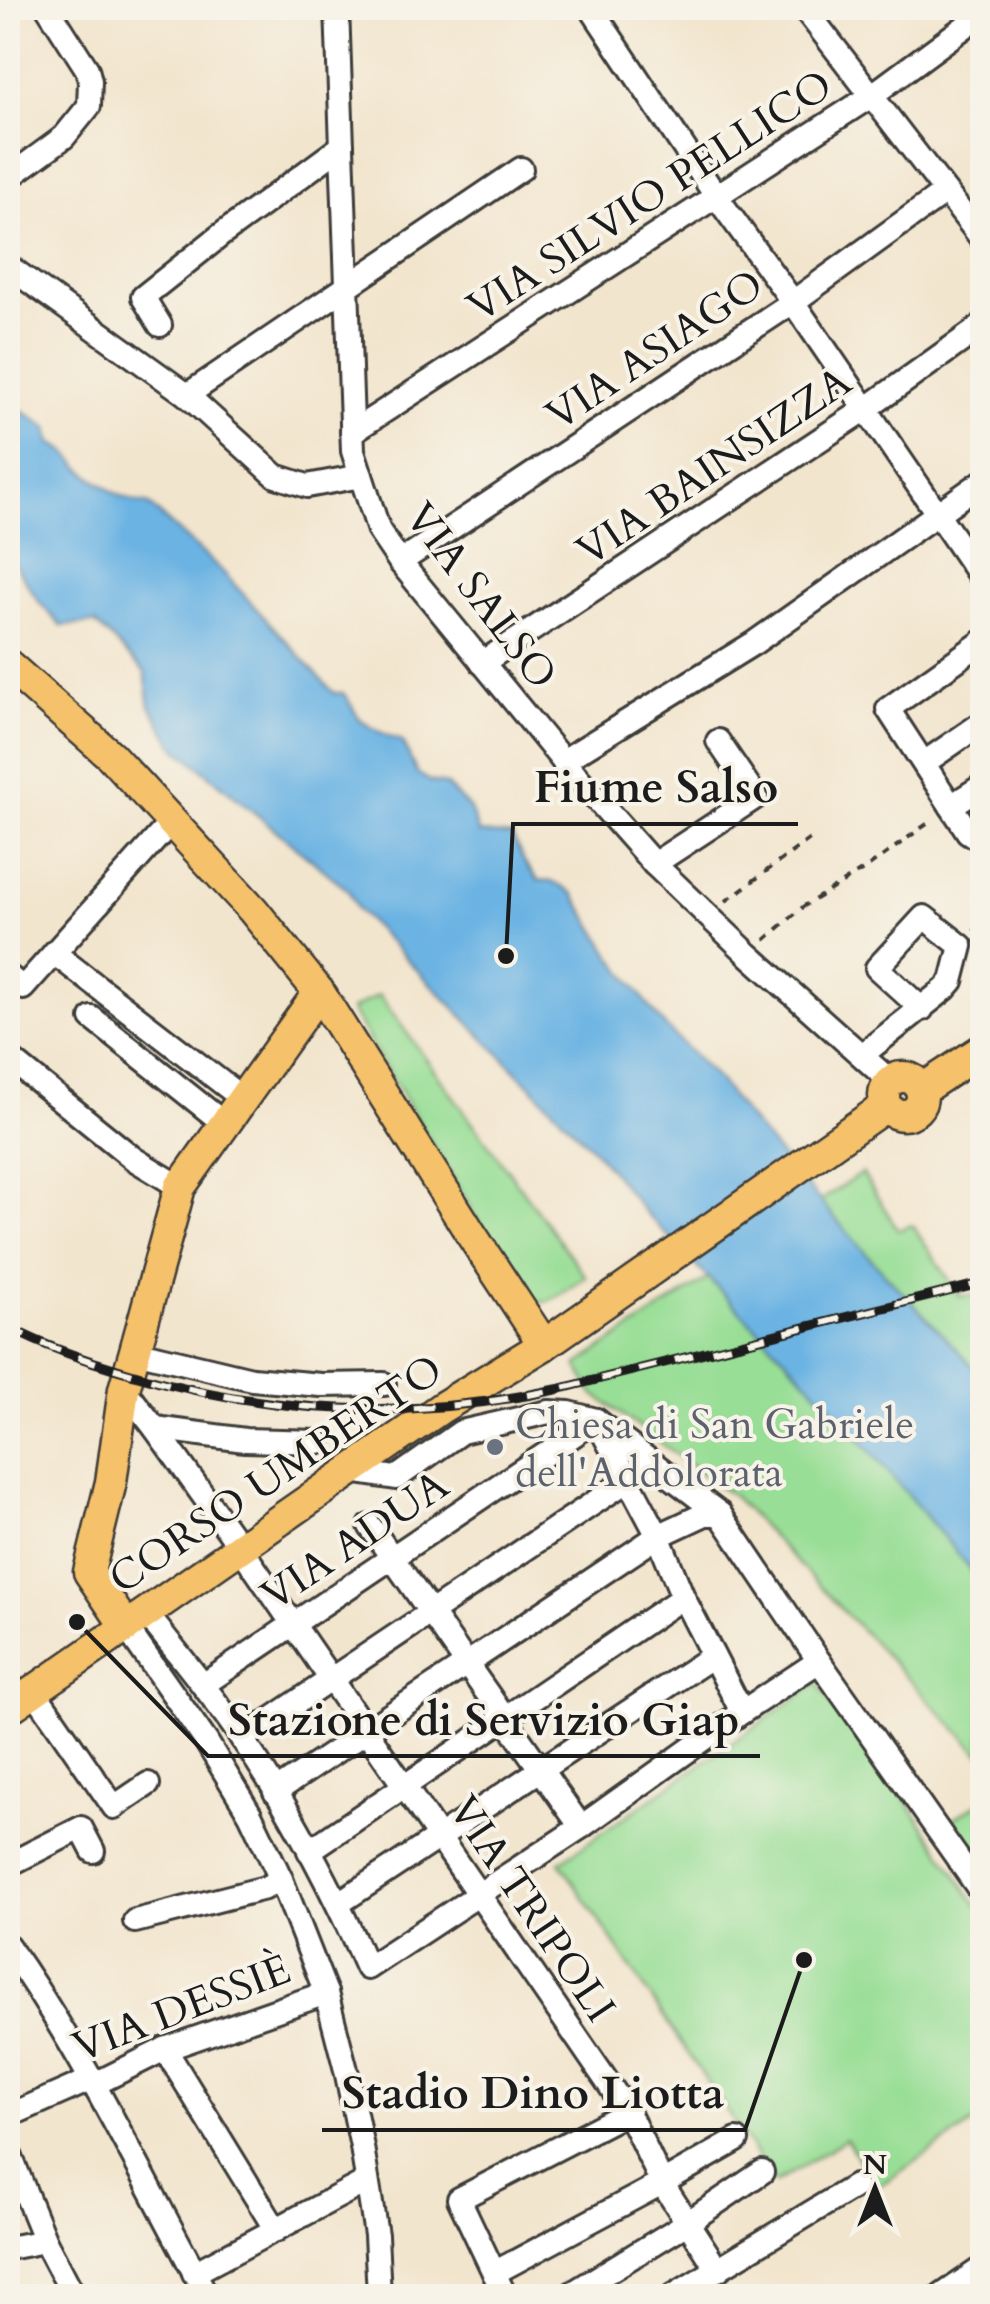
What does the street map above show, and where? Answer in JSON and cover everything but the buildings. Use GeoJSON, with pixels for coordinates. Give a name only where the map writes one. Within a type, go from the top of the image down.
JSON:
{"type":"FeatureCollection","features":[{"type":"Feature","properties":{"kind":"main road"},"geometry":{"type":"LineString","coordinates":[[8,665],[112,756],[253,910],[319,992],[544,1344]]}},
{"type":"Feature","properties":{"kind":"main road"},"geometry":{"type":"LineString","coordinates":[[136,1620],[89,1572],[111,1482],[124,1389],[180,1187],[319,992]]}},
{"type":"Feature","properties":{"kind":"main road"},"geometry":{"type":"LineString","coordinates":[[888,1094],[899,1077],[908,1077],[921,1090],[968,1074],[982,1050]]}},
{"type":"Feature","properties":{"kind":"main road","name":"CORSO UMBERTO"},"geometry":{"type":"LineString","coordinates":[[17,1695],[136,1620],[441,1408],[544,1344],[856,1130],[888,1094]]}},
{"type":"Feature","properties":{"kind":"street"},"geometry":{"type":"LineString","coordinates":[[8,178],[64,137],[89,106],[86,70],[48,8]]}},
{"type":"Feature","properties":{"kind":"street","name":"VIA SALSO"},"geometry":{"type":"LineString","coordinates":[[337,8],[353,451],[379,531],[482,663],[654,864],[862,1055],[888,1094]]}},
{"type":"Feature","properties":{"kind":"street"},"geometry":{"type":"LineString","coordinates":[[592,8],[716,196],[982,580]]}},
{"type":"Feature","properties":{"kind":"street"},"geometry":{"type":"LineString","coordinates":[[804,8],[946,192],[979,226]]}},
{"type":"Feature","properties":{"kind":"street","name":"VIA SILVIO PELLICO"},"geometry":{"type":"LineString","coordinates":[[352,432],[870,96],[982,14]]}},
{"type":"Feature","properties":{"kind":"street"},"geometry":{"type":"LineString","coordinates":[[160,325],[143,297],[342,146]]}},
{"type":"Feature","properties":{"kind":"street"},"geometry":{"type":"LineString","coordinates":[[186,394],[521,169]]}},
{"type":"Feature","properties":{"kind":"street","name":"VIA ASIAGO"},"geometry":{"type":"LineString","coordinates":[[400,562],[793,302],[946,192]]}},
{"type":"Feature","properties":{"kind":"street"},"geometry":{"type":"LineString","coordinates":[[8,266],[186,394],[276,476],[307,486],[362,476]]}},
{"type":"Feature","properties":{"kind":"street","name":"VIA BAINSIZZA"},"geometry":{"type":"LineString","coordinates":[[482,663],[866,409],[982,326]]}},
{"type":"Feature","properties":{"kind":"street"},"geometry":{"type":"LineString","coordinates":[[563,761],[754,642],[982,482]]}},
{"type":"Feature","properties":{"kind":"street"},"geometry":{"type":"LineString","coordinates":[[982,642],[888,708],[968,832],[982,841]]}},
{"type":"Feature","properties":{"kind":"street"},"geometry":{"type":"LineString","coordinates":[[924,763],[982,723]]}},
{"type":"Feature","properties":{"kind":"street"},"geometry":{"type":"LineString","coordinates":[[654,864],[756,797],[718,741]]}},
{"type":"Feature","properties":{"kind":"street"},"geometry":{"type":"LineString","coordinates":[[952,806],[982,786]]}},
{"type":"Feature","properties":{"kind":"street"},"geometry":{"type":"LineString","coordinates":[[8,1008],[15,982],[54,953],[172,821]]}},
{"type":"Feature","properties":{"kind":"street"},"geometry":{"type":"LineString","coordinates":[[862,1055],[922,1008],[952,981],[961,946],[924,917],[878,968],[922,1008]]}},
{"type":"Feature","properties":{"kind":"street"},"geometry":{"type":"LineString","coordinates":[[54,953],[243,1099]]}},
{"type":"Feature","properties":{"kind":"street"},"geometry":{"type":"LineString","coordinates":[[92,1018],[225,1124]]}},
{"type":"Feature","properties":{"kind":"street"},"geometry":{"type":"LineString","coordinates":[[8,1056],[134,1158],[180,1187]]}},
{"type":"Feature","properties":{"kind":"street"},"geometry":{"type":"LineString","coordinates":[[135,1351],[252,1379],[322,1385],[384,1384]]}},
{"type":"Feature","properties":{"kind":"street","name":"VIA TRIPOLI"},"geometry":{"type":"LineString","coordinates":[[124,1389],[294,1625],[628,2112],[662,2183],[718,2270]]}},
{"type":"Feature","properties":{"kind":"street"},"geometry":{"type":"LineString","coordinates":[[350,1471],[396,1478],[460,1432],[550,1412],[596,1420],[720,1514],[982,1893]]}},
{"type":"Feature","properties":{"kind":"street"},"geometry":{"type":"LineString","coordinates":[[596,1420],[658,1536],[742,1712]]}},
{"type":"Feature","properties":{"kind":"street","name":"VIA ADUA"},"geometry":{"type":"LineString","coordinates":[[202,1685],[596,1420]]}},
{"type":"Feature","properties":{"kind":"street"},"geometry":{"type":"LineString","coordinates":[[155,1428],[246,1440],[319,1442]]}},
{"type":"Feature","properties":{"kind":"street"},"geometry":{"type":"LineString","coordinates":[[242,1739],[628,1480]]}},
{"type":"Feature","properties":{"kind":"street"},"geometry":{"type":"LineString","coordinates":[[275,1792],[658,1536],[705,1514],[720,1514]]}},
{"type":"Feature","properties":{"kind":"street"},"geometry":{"type":"LineString","coordinates":[[370,1526],[581,1827]]}},
{"type":"Feature","properties":{"kind":"street"},"geometry":{"type":"LineString","coordinates":[[309,1851],[684,1597]]}},
{"type":"Feature","properties":{"kind":"street"},"geometry":{"type":"LineString","coordinates":[[136,1620],[202,1685],[242,1739],[339,1904],[367,1968],[581,1827],[819,1661]]}},
{"type":"Feature","properties":{"kind":"street"},"geometry":{"type":"LineString","coordinates":[[136,1620],[250,1814],[281,1879],[326,1993],[346,2070],[367,2181],[376,2235],[379,2296]]}},
{"type":"Feature","properties":{"kind":"street"},"geometry":{"type":"LineString","coordinates":[[339,1904],[713,1656]]}},
{"type":"Feature","properties":{"kind":"street"},"geometry":{"type":"LineString","coordinates":[[17,1695],[114,1808],[148,1784]]}},
{"type":"Feature","properties":{"kind":"street"},"geometry":{"type":"LineString","coordinates":[[8,1865],[82,1828],[94,1850]]}},
{"type":"Feature","properties":{"kind":"street"},"geometry":{"type":"LineString","coordinates":[[135,1921],[265,1888],[281,1879]]}},
{"type":"Feature","properties":{"kind":"street"},"geometry":{"type":"LineString","coordinates":[[8,1946],[90,2080],[207,2296]]}},
{"type":"Feature","properties":{"kind":"street","name":"VIA DESSIÈ"},"geometry":{"type":"LineString","coordinates":[[8,2116],[90,2080],[101,2081],[165,2049],[326,1993]]}},
{"type":"Feature","properties":{"kind":"street"},"geometry":{"type":"LineString","coordinates":[[165,2049],[276,2230]]}},
{"type":"Feature","properties":{"kind":"street"},"geometry":{"type":"LineString","coordinates":[[505,2296],[459,2199],[628,2112]]}},
{"type":"Feature","properties":{"kind":"street"},"geometry":{"type":"LineString","coordinates":[[494,2273],[737,2140]]}},
{"type":"Feature","properties":{"kind":"street"},"geometry":{"type":"LineString","coordinates":[[8,2150],[74,2296]]}},
{"type":"Feature","properties":{"kind":"street"},"geometry":{"type":"LineString","coordinates":[[568,2296],[762,2172]]}},
{"type":"Feature","properties":{"kind":"street"},"geometry":{"type":"LineString","coordinates":[[194,2273],[367,2181]]}},
{"type":"Feature","properties":{"kind":"street"},"geometry":{"type":"LineString","coordinates":[[673,2296],[855,2186]]}},
{"type":"Feature","properties":{"kind":"street"},"geometry":{"type":"LineString","coordinates":[[8,2248],[46,2241]]}},
{"type":"Feature","properties":{"kind":"street"},"geometry":{"type":"LineString","coordinates":[[941,2296],[982,2268]]}},
{"type":"Feature","properties":{"kind":"path"},"geometry":{"type":"LineString","coordinates":[[748,954],[804,906],[868,867],[952,806]]}},
{"type":"Feature","properties":{"kind":"path"},"geometry":{"type":"LineString","coordinates":[[708,915],[815,834]]}},
{"type":"Feature","properties":{"kind":"green space"},"geometry":{"type":"Polygon","coordinates":[[[379,995],[586,1277],[557,1297],[541,1303],[526,1300],[351,1010],[379,995]]]}},
{"type":"Feature","properties":{"kind":"green space"},"geometry":{"type":"Polygon","coordinates":[[[862,1173],[898,1230],[912,1225],[960,1296],[975,1295],[982,1300],[982,1376],[820,1201],[862,1173]]]}},
{"type":"Feature","properties":{"kind":"green space"},"geometry":{"type":"Polygon","coordinates":[[[708,1278],[838,1413],[960,1556],[982,1588],[982,1756],[734,1497],[591,1392],[577,1365],[708,1278]]]}},
{"type":"Feature","properties":{"kind":"green space"},"geometry":{"type":"Polygon","coordinates":[[[818,1683],[840,1716],[847,1711],[982,1913],[982,2117],[876,2188],[846,2139],[775,2183],[560,1862],[818,1683]]]}},
{"type":"Feature","properties":{"kind":"green space"},"geometry":{"type":"Polygon","coordinates":[[[982,1801],[982,1874],[948,1822],[982,1801]]]}},
{"type":"Feature","properties":{"kind":"water"},"geometry":{"type":"Polygon","coordinates":[[[8,408],[23,411],[48,428],[51,443],[66,451],[104,486],[130,500],[148,504],[220,569],[334,693],[343,693],[360,719],[402,741],[417,773],[446,785],[470,809],[479,833],[512,836],[538,880],[550,881],[573,893],[611,955],[662,1023],[718,1080],[868,1256],[982,1376],[982,1588],[960,1556],[838,1413],[641,1208],[593,1149],[358,910],[348,890],[174,746],[150,706],[145,672],[95,623],[61,626],[39,602],[8,558],[8,408]]]}},
{"type":"Feature","properties":{"kind":"railway"},"geometry":{"type":"LineString","coordinates":[[8,1327],[82,1358],[182,1387],[289,1405],[397,1409],[451,1406],[559,1389],[982,1283]]}},
{"type":"Feature","properties":{"kind":"place","name":"Fiume Salso"},"geometry":{"type":"Point","coordinates":[506,956]}},
{"type":"Feature","properties":{"kind":"place","name":"Chiesa di San Gabriele dell'Addolorata"},"geometry":{"type":"Point","coordinates":[495,1447]}},
{"type":"Feature","properties":{"kind":"place","name":"Stazione di Servizio Giap"},"geometry":{"type":"Point","coordinates":[77,1622]}},
{"type":"Feature","properties":{"kind":"place","name":"Stadio Dino Liotta"},"geometry":{"type":"Point","coordinates":[804,1960]}}]}
